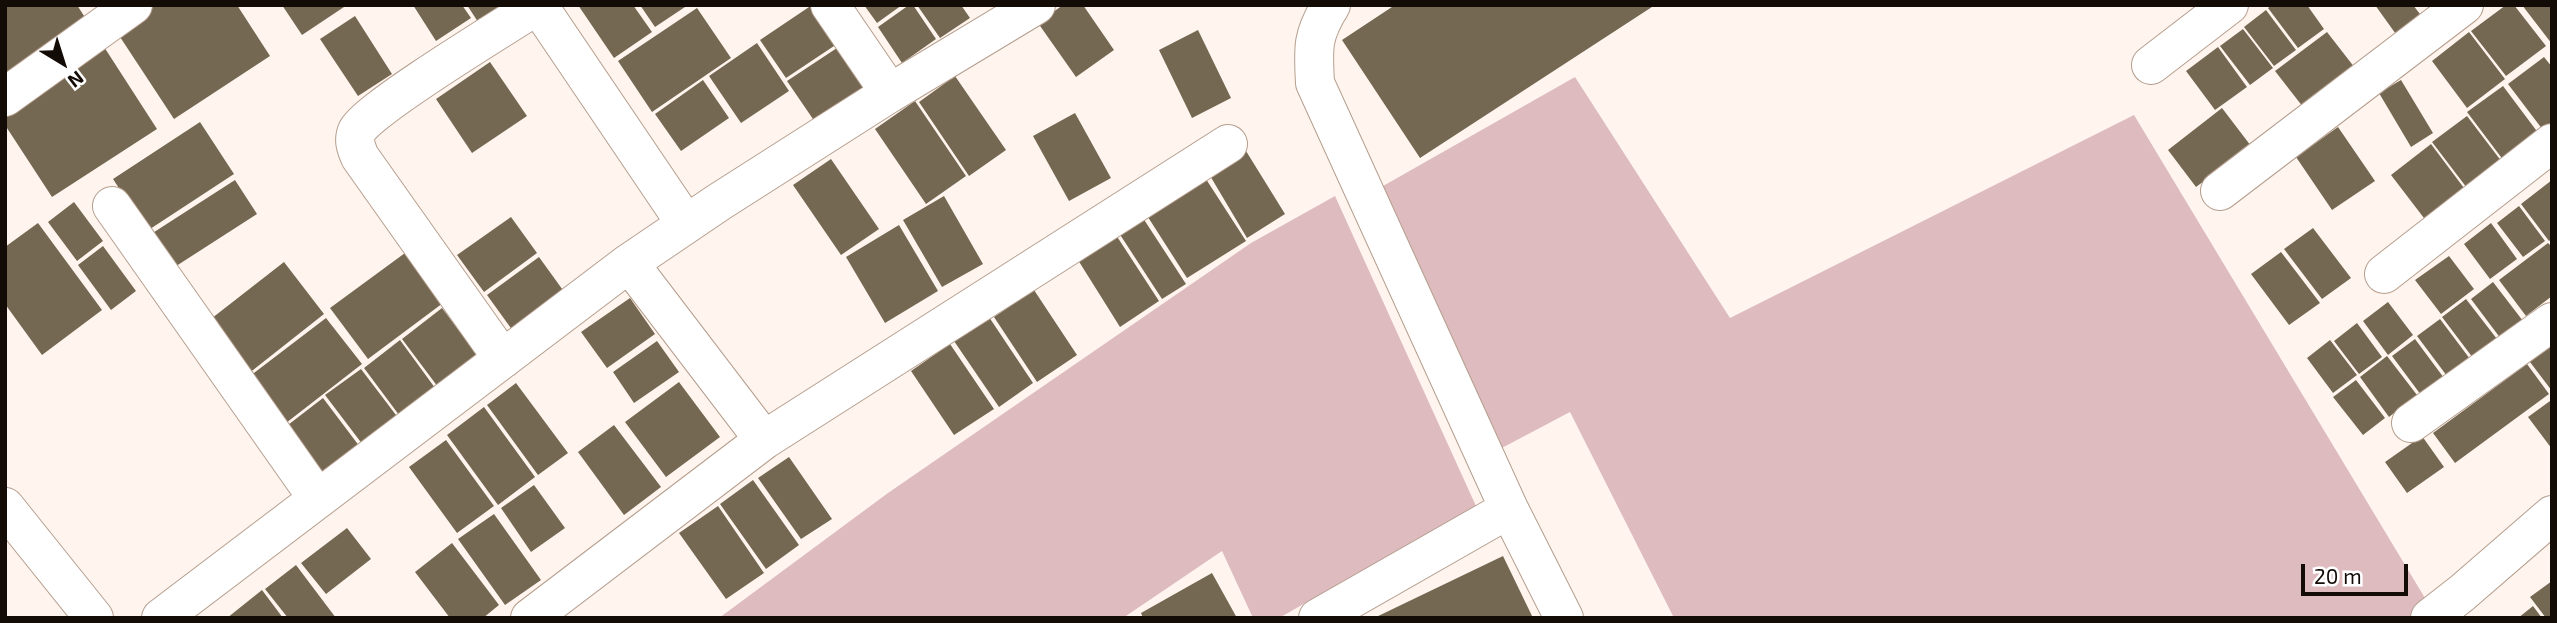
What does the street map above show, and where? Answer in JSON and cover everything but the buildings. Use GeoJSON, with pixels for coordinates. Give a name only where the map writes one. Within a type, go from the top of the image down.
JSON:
{"type":"FeatureCollection","features":[{"type":"Feature","properties":{"kind":"street"},"geometry":{"type":"LineString","coordinates":[[5,97],[133,5]]}},
{"type":"Feature","properties":{"kind":"street"},"geometry":{"type":"LineString","coordinates":[[503,359],[359,157],[355,145],[357,129],[383,106],[538,5],[686,224]]}},
{"type":"Feature","properties":{"kind":"street"},"geometry":{"type":"LineString","coordinates":[[830,5],[890,93]]}},
{"type":"Feature","properties":{"kind":"street"},"geometry":{"type":"LineString","coordinates":[[161,618],[629,263],[890,93],[1036,5]]}},
{"type":"Feature","properties":{"kind":"street"},"geometry":{"type":"LineString","coordinates":[[1331,5],[1318,26],[1313,51],[1315,83],[1509,509],[1564,618]]}},
{"type":"Feature","properties":{"kind":"street"},"geometry":{"type":"LineString","coordinates":[[2151,65],[2229,5]]}},
{"type":"Feature","properties":{"kind":"street"},"geometry":{"type":"LineString","coordinates":[[2220,191],[2464,5]]}},
{"type":"Feature","properties":{"kind":"street"},"geometry":{"type":"LineString","coordinates":[[2384,274],[2552,143]]}},
{"type":"Feature","properties":{"kind":"street"},"geometry":{"type":"LineString","coordinates":[[530,618],[764,440],[1228,144]]}},
{"type":"Feature","properties":{"kind":"street"},"geometry":{"type":"LineString","coordinates":[[111,206],[318,499]]}},
{"type":"Feature","properties":{"kind":"street"},"geometry":{"type":"LineString","coordinates":[[629,263],[764,440]]}},
{"type":"Feature","properties":{"kind":"street"},"geometry":{"type":"LineString","coordinates":[[2411,423],[2552,322]]}},
{"type":"Feature","properties":{"kind":"street"},"geometry":{"type":"LineString","coordinates":[[1318,618],[1509,509]]}},
{"type":"Feature","properties":{"kind":"street"},"geometry":{"type":"LineString","coordinates":[[7,514],[94,618]]}},
{"type":"Feature","properties":{"kind":"street"},"geometry":{"type":"LineString","coordinates":[[2430,618],[2469,606],[2552,515]]}},
{"type":"Feature","properties":{"kind":"shaded area"},"geometry":{"type":"Polygon","coordinates":[[[1575,77],[1730,318],[2134,115],[2437,618],[1674,618],[1570,412],[1498,450],[1376,190],[1575,77]]]}},
{"type":"Feature","properties":{"kind":"shaded area"},"geometry":{"type":"Polygon","coordinates":[[[1335,196],[1476,506],[1279,618],[1253,618],[1222,551],[1123,618],[719,618],[888,493],[1251,243],[1335,196]]]}}]}
